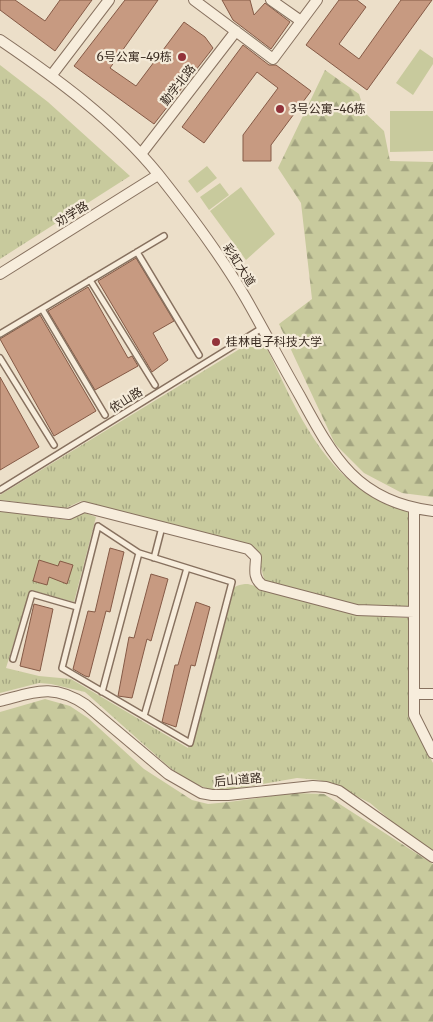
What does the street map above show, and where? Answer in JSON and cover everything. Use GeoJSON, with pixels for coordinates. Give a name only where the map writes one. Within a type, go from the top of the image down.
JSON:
{"type":"FeatureCollection","features":[{"type":"Feature","properties":{"kind":"street"},"geometry":{"type":"LineString","coordinates":[[51,76],[109,0]]}},
{"type":"Feature","properties":{"kind":"street"},"geometry":{"type":"LineString","coordinates":[[194,0],[273,59],[317,0]]}},
{"type":"Feature","properties":{"kind":"street"},"geometry":{"type":"LineString","coordinates":[[272,0],[301,21]]}},
{"type":"Feature","properties":{"kind":"street","name":"勤学北路"},"geometry":{"type":"LineString","coordinates":[[141,154],[236,31]]}},
{"type":"Feature","properties":{"kind":"street","name":"彩虹大道"},"geometry":{"type":"LineString","coordinates":[[0,40],[51,76],[98,114],[141,154],[158,174],[216,252],[262,328],[325,443],[345,468],[370,489],[393,501],[414,508],[433,511]]}},
{"type":"Feature","properties":{"kind":"street","name":"劝学路"},"geometry":{"type":"LineString","coordinates":[[0,274],[158,174]]}},
{"type":"Feature","properties":{"kind":"street"},"geometry":{"type":"LineString","coordinates":[[0,506],[69,514],[84,507],[252,552],[256,558],[255,577],[262,585],[357,610],[414,612]]}},
{"type":"Feature","properties":{"kind":"street"},"geometry":{"type":"LineString","coordinates":[[414,508],[414,715],[433,753]]}},
{"type":"Feature","properties":{"kind":"street","name":"后山道路"},"geometry":{"type":"LineString","coordinates":[[0,701],[44,690],[72,696],[86,704],[168,774],[204,794],[228,795],[313,786],[339,791],[433,857]]}},
{"type":"Feature","properties":{"kind":"street"},"geometry":{"type":"LineString","coordinates":[[414,694],[433,694]]}},
{"type":"Feature","properties":{"kind":"lane"},"geometry":{"type":"LineString","coordinates":[[0,334],[164,236]]}},
{"type":"Feature","properties":{"kind":"lane"},"geometry":{"type":"LineString","coordinates":[[137,252],[199,355]]}},
{"type":"Feature","properties":{"kind":"lane"},"geometry":{"type":"LineString","coordinates":[[90,280],[155,385]]}},
{"type":"Feature","properties":{"kind":"lane"},"geometry":{"type":"LineString","coordinates":[[42,309],[105,415]]}},
{"type":"Feature","properties":{"kind":"lane","name":"依山路"},"geometry":{"type":"LineString","coordinates":[[0,490],[262,328]]}},
{"type":"Feature","properties":{"kind":"lane"},"geometry":{"type":"LineString","coordinates":[[0,358],[54,445]]}},
{"type":"Feature","properties":{"kind":"lane"},"geometry":{"type":"LineString","coordinates":[[98,526],[139,554],[232,582],[190,743],[62,668],[98,526]]}},
{"type":"Feature","properties":{"kind":"lane"},"geometry":{"type":"LineString","coordinates":[[154,558],[162,527]]}},
{"type":"Feature","properties":{"kind":"lane"},"geometry":{"type":"LineString","coordinates":[[102,692],[139,554]]}},
{"type":"Feature","properties":{"kind":"lane"},"geometry":{"type":"LineString","coordinates":[[144,716],[187,568]]}},
{"type":"Feature","properties":{"kind":"lane"},"geometry":{"type":"LineString","coordinates":[[12,659],[32,594],[77,607]]}},
{"type":"Feature","properties":{"kind":"green space"},"geometry":{"type":"Polygon","coordinates":[[[420,49],[433,58],[433,64],[413,95],[396,83],[420,49]]]}},
{"type":"Feature","properties":{"kind":"green space"},"geometry":{"type":"Polygon","coordinates":[[[0,65],[48,102],[130,176],[0,259],[0,65]]]}},
{"type":"Feature","properties":{"kind":"green space"},"geometry":{"type":"Polygon","coordinates":[[[325,70],[359,94],[365,113],[384,131],[390,161],[433,162],[433,497],[402,493],[364,473],[335,444],[279,324],[312,299],[301,203],[278,168],[325,70]]]}},
{"type":"Feature","properties":{"kind":"green space"},"geometry":{"type":"Polygon","coordinates":[[[390,111],[433,111],[433,151],[390,152],[390,111]]]}},
{"type":"Feature","properties":{"kind":"green space"},"geometry":{"type":"Polygon","coordinates":[[[207,166],[217,178],[197,193],[188,181],[207,166]]]}},
{"type":"Feature","properties":{"kind":"green space"},"geometry":{"type":"Polygon","coordinates":[[[220,183],[229,195],[209,210],[200,197],[220,183]]]}},
{"type":"Feature","properties":{"kind":"green space"},"geometry":{"type":"Polygon","coordinates":[[[241,187],[275,234],[246,260],[210,211],[241,187]]]}},
{"type":"Feature","properties":{"kind":"green space"},"geometry":{"type":"Polygon","coordinates":[[[261,336],[302,419],[327,457],[342,474],[365,493],[409,511],[409,607],[359,606],[265,581],[259,558],[251,545],[81,501],[66,508],[0,500],[0,495],[261,336]]]}},
{"type":"Feature","properties":{"kind":"green space"},"geometry":{"type":"Polygon","coordinates":[[[0,511],[68,520],[85,513],[96,517],[74,602],[30,590],[6,668],[39,676],[71,679],[188,748],[229,592],[235,587],[248,584],[356,615],[409,618],[409,717],[433,763],[433,851],[402,830],[370,803],[337,786],[319,780],[297,778],[234,789],[212,790],[192,783],[169,767],[85,692],[39,683],[0,693],[0,511]]]}},
{"type":"Feature","properties":{"kind":"green space"},"geometry":{"type":"Polygon","coordinates":[[[45,699],[70,706],[88,718],[144,769],[192,800],[208,804],[294,793],[324,794],[433,864],[433,1022],[0,1022],[0,712],[45,699]]]}},
{"type":"Feature","properties":{"kind":"building"},"geometry":{"type":"Polygon","coordinates":[[[0,0],[15,0],[45,21],[60,0],[92,0],[55,51],[0,10],[0,0]]]}},
{"type":"Feature","properties":{"kind":"building","name":"6号公寓-49栋"},"geometry":{"type":"Polygon","coordinates":[[[125,0],[158,0],[110,68],[136,86],[184,22],[205,37],[213,48],[154,124],[74,66],[125,0]]]}},
{"type":"Feature","properties":{"kind":"building"},"geometry":{"type":"Polygon","coordinates":[[[222,0],[250,0],[254,15],[265,3],[290,22],[271,49],[233,20],[222,0]]]}},
{"type":"Feature","properties":{"kind":"building"},"geometry":{"type":"Polygon","coordinates":[[[339,0],[357,0],[366,7],[339,44],[359,59],[401,0],[432,0],[367,90],[306,45],[339,0]]]}},
{"type":"Feature","properties":{"kind":"building","name":"3号公寓-46栋"},"geometry":{"type":"Polygon","coordinates":[[[243,45],[269,65],[276,65],[311,91],[271,145],[271,161],[243,161],[243,135],[278,88],[257,72],[204,143],[182,127],[243,45]]]}},
{"type":"Feature","properties":{"kind":"building"},"geometry":{"type":"Polygon","coordinates":[[[136,258],[174,321],[153,333],[168,360],[152,372],[98,281],[136,258]]]}},
{"type":"Feature","properties":{"kind":"building"},"geometry":{"type":"Polygon","coordinates":[[[88,287],[128,358],[132,356],[138,366],[95,390],[48,311],[88,287]]]}},
{"type":"Feature","properties":{"kind":"building"},"geometry":{"type":"Polygon","coordinates":[[[40,315],[96,411],[54,436],[0,339],[40,315]]]}},
{"type":"Feature","properties":{"kind":"building"},"geometry":{"type":"Polygon","coordinates":[[[0,377],[39,447],[0,470],[0,377]]]}},
{"type":"Feature","properties":{"kind":"building"},"geometry":{"type":"Polygon","coordinates":[[[110,548],[124,552],[110,612],[106,611],[89,677],[73,669],[88,611],[95,612],[110,548]]]}},
{"type":"Feature","properties":{"kind":"building"},"geometry":{"type":"Polygon","coordinates":[[[39,560],[58,566],[60,561],[73,565],[67,584],[49,577],[47,585],[33,581],[39,560]]]}},
{"type":"Feature","properties":{"kind":"building"},"geometry":{"type":"Polygon","coordinates":[[[151,574],[168,579],[151,641],[147,639],[132,698],[118,696],[129,637],[134,638],[151,574]]]}},
{"type":"Feature","properties":{"kind":"building"},"geometry":{"type":"Polygon","coordinates":[[[196,602],[210,607],[195,666],[191,665],[176,727],[162,722],[175,665],[178,665],[196,602]]]}},
{"type":"Feature","properties":{"kind":"building"},"geometry":{"type":"Polygon","coordinates":[[[34,604],[53,609],[40,671],[20,666],[34,604]]]}},
{"type":"Feature","properties":{"kind":"place","name":"6号公寓-49栋"},"geometry":{"type":"Point","coordinates":[182,57]}},
{"type":"Feature","properties":{"kind":"place","name":"3号公寓-46栋"},"geometry":{"type":"Point","coordinates":[280,109]}},
{"type":"Feature","properties":{"kind":"place","name":"桂林电子科技大学"},"geometry":{"type":"Point","coordinates":[216,342]}}]}
